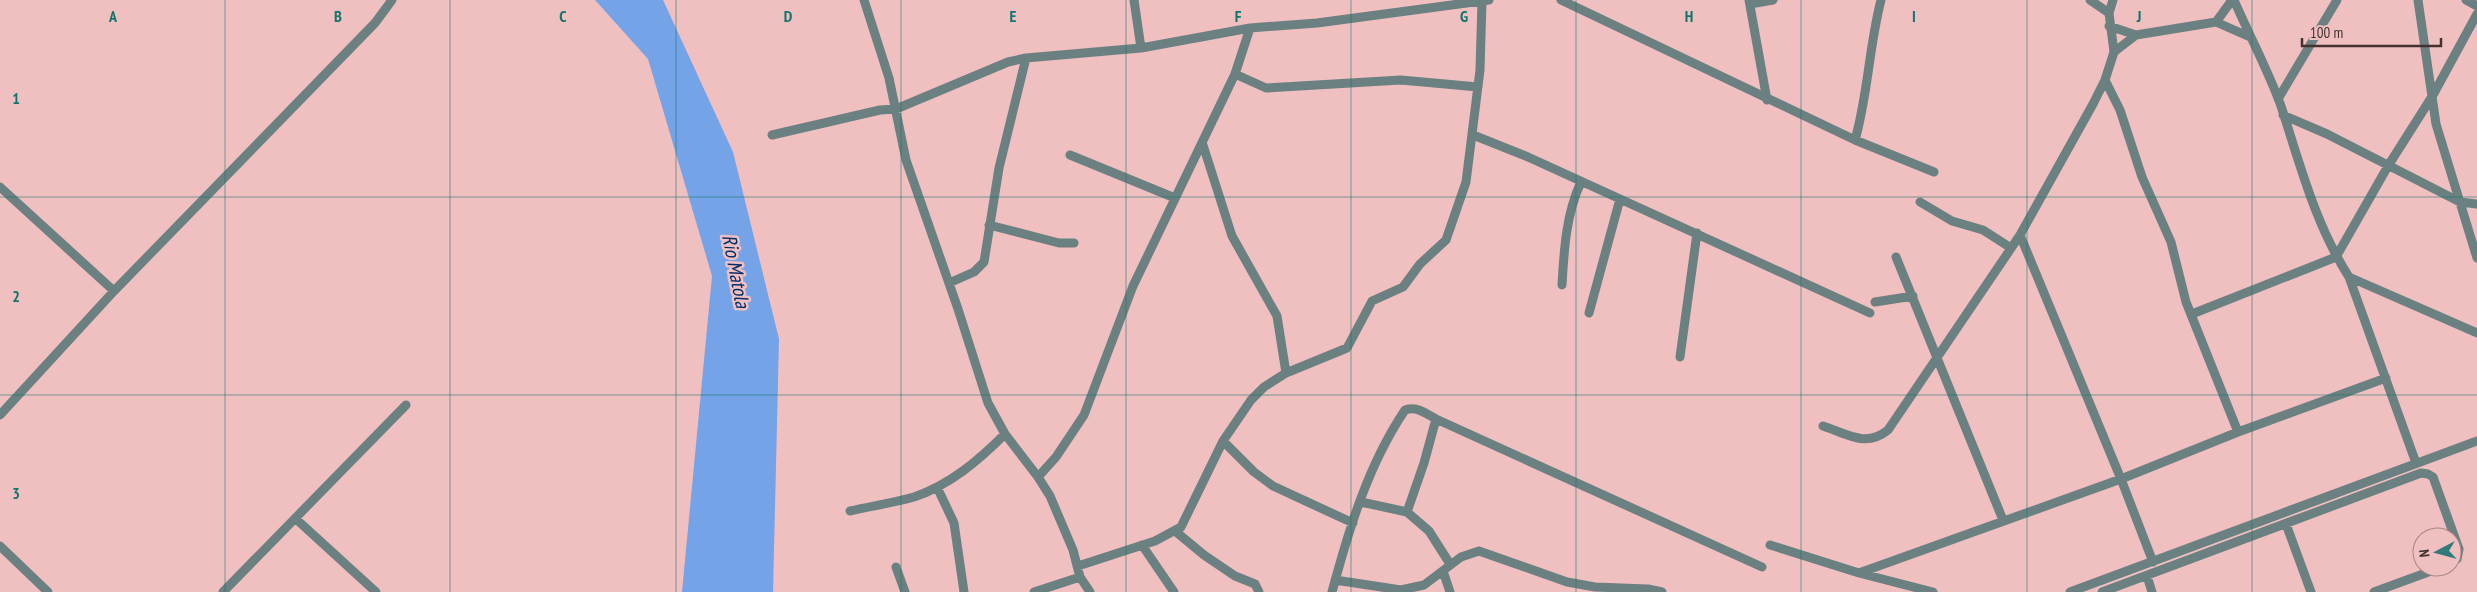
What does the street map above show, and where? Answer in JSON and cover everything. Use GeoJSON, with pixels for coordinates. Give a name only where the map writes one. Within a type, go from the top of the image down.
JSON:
{"type":"FeatureCollection","features":[{"type":"Feature","properties":{"kind":"street"},"geometry":{"type":"LineString","coordinates":[[0,415],[114,291],[375,23],[392,0]]}},
{"type":"Feature","properties":{"kind":"street"},"geometry":{"type":"LineString","coordinates":[[864,0],[889,78],[906,160],[988,403],[1005,434],[1050,496],[1073,550],[1080,577],[1090,592]]}},
{"type":"Feature","properties":{"kind":"street"},"geometry":{"type":"LineString","coordinates":[[1134,0],[1141,48]]}},
{"type":"Feature","properties":{"kind":"street"},"geometry":{"type":"LineString","coordinates":[[772,135],[880,110],[896,109],[1008,62],[1026,58],[1141,48],[1250,28],[1317,22],[1486,0],[1473,135],[1466,182],[1446,240],[1420,264],[1403,287],[1372,301],[1347,348],[1286,373],[1264,387],[1251,400],[1223,442],[1181,528],[1155,541],[1078,566]]}},
{"type":"Feature","properties":{"kind":"street"},"geometry":{"type":"LineString","coordinates":[[1767,100],[1750,2],[1773,0]]}},
{"type":"Feature","properties":{"kind":"street"},"geometry":{"type":"LineString","coordinates":[[1855,140],[1860,123],[1869,57],[1881,0]]}},
{"type":"Feature","properties":{"kind":"street"},"geometry":{"type":"LineString","coordinates":[[2090,0],[2109,13]]}},
{"type":"Feature","properties":{"kind":"street"},"geometry":{"type":"LineString","coordinates":[[1822,426],[1865,439],[1878,438],[1888,430],[2020,235],[2105,80],[2114,52],[2109,26],[2109,13],[2113,0]]}},
{"type":"Feature","properties":{"kind":"street"},"geometry":{"type":"LineString","coordinates":[[2216,22],[2233,0],[2278,99],[2312,202],[2336,257],[2348,277],[2416,463]]}},
{"type":"Feature","properties":{"kind":"street"},"geometry":{"type":"LineString","coordinates":[[2278,99],[2337,0]]}},
{"type":"Feature","properties":{"kind":"street"},"geometry":{"type":"LineString","coordinates":[[2418,0],[2436,124],[2442,151],[2477,258]]}},
{"type":"Feature","properties":{"kind":"street"},"geometry":{"type":"LineString","coordinates":[[2466,0],[2477,6]]}},
{"type":"Feature","properties":{"kind":"street"},"geometry":{"type":"LineString","coordinates":[[1564,1],[1767,100],[1855,140],[1934,172]]}},
{"type":"Feature","properties":{"kind":"street"},"geometry":{"type":"LineString","coordinates":[[2192,314],[2336,257],[2388,166],[2433,95],[2477,14]]}},
{"type":"Feature","properties":{"kind":"street"},"geometry":{"type":"LineString","coordinates":[[2109,26],[2136,34],[2216,22],[2250,37]]}},
{"type":"Feature","properties":{"kind":"street"},"geometry":{"type":"LineString","coordinates":[[1038,477],[1056,457],[1084,415],[1133,286],[1235,74],[1250,28]]}},
{"type":"Feature","properties":{"kind":"street"},"geometry":{"type":"LineString","coordinates":[[2114,52],[2136,34]]}},
{"type":"Feature","properties":{"kind":"street"},"geometry":{"type":"LineString","coordinates":[[949,283],[974,272],[984,262],[999,168],[1026,58]]}},
{"type":"Feature","properties":{"kind":"street"},"geometry":{"type":"LineString","coordinates":[[1235,74],[1266,88],[1401,80],[1478,87]]}},
{"type":"Feature","properties":{"kind":"street"},"geometry":{"type":"LineString","coordinates":[[2105,80],[2120,110],[2142,178],[2171,242],[2186,302],[2238,432]]}},
{"type":"Feature","properties":{"kind":"street"},"geometry":{"type":"LineString","coordinates":[[2283,114],[2460,202],[2477,204]]}},
{"type":"Feature","properties":{"kind":"street"},"geometry":{"type":"LineString","coordinates":[[1473,135],[1528,157],[1870,313]]}},
{"type":"Feature","properties":{"kind":"street"},"geometry":{"type":"LineString","coordinates":[[1202,142],[1232,236],[1276,316],[1286,373]]}},
{"type":"Feature","properties":{"kind":"street"},"geometry":{"type":"LineString","coordinates":[[1070,155],[1175,198]]}},
{"type":"Feature","properties":{"kind":"street"},"geometry":{"type":"LineString","coordinates":[[1562,285],[1566,233],[1575,194],[1581,182]]}},
{"type":"Feature","properties":{"kind":"street"},"geometry":{"type":"LineString","coordinates":[[0,187],[114,291]]}},
{"type":"Feature","properties":{"kind":"street"},"geometry":{"type":"LineString","coordinates":[[1589,313],[1620,199]]}},
{"type":"Feature","properties":{"kind":"street"},"geometry":{"type":"LineString","coordinates":[[1920,202],[1952,221],[1983,230],[2011,248]]}},
{"type":"Feature","properties":{"kind":"street"},"geometry":{"type":"LineString","coordinates":[[989,225],[1058,243],[1074,244]]}},
{"type":"Feature","properties":{"kind":"street"},"geometry":{"type":"LineString","coordinates":[[1680,357],[1697,233]]}},
{"type":"Feature","properties":{"kind":"street"},"geometry":{"type":"LineString","coordinates":[[2020,235],[2121,479],[2153,562]]}},
{"type":"Feature","properties":{"kind":"street"},"geometry":{"type":"LineString","coordinates":[[1896,257],[1938,355],[2003,520]]}},
{"type":"Feature","properties":{"kind":"street"},"geometry":{"type":"LineString","coordinates":[[2348,277],[2477,333]]}},
{"type":"Feature","properties":{"kind":"street"},"geometry":{"type":"LineString","coordinates":[[1876,302],[1913,296]]}},
{"type":"Feature","properties":{"kind":"street"},"geometry":{"type":"LineString","coordinates":[[1859,573],[2121,479],[2238,432],[2386,378]]}},
{"type":"Feature","properties":{"kind":"street"},"geometry":{"type":"LineString","coordinates":[[223,592],[406,405]]}},
{"type":"Feature","properties":{"kind":"street"},"geometry":{"type":"LineString","coordinates":[[1332,592],[1352,523],[1382,445],[1405,410],[1418,409],[1436,419],[1762,567]]}},
{"type":"Feature","properties":{"kind":"street"},"geometry":{"type":"LineString","coordinates":[[1407,512],[1424,463],[1436,419]]}},
{"type":"Feature","properties":{"kind":"street"},"geometry":{"type":"LineString","coordinates":[[850,511],[914,497],[937,487],[957,476],[1005,434]]}},
{"type":"Feature","properties":{"kind":"street"},"geometry":{"type":"LineString","coordinates":[[2070,592],[2477,441]]}},
{"type":"Feature","properties":{"kind":"street"},"geometry":{"type":"LineString","coordinates":[[1223,442],[1254,472],[1273,486],[1352,523]]}},
{"type":"Feature","properties":{"kind":"street"},"geometry":{"type":"LineString","coordinates":[[2102,592],[2421,473],[2433,477],[2451,527]]}},
{"type":"Feature","properties":{"kind":"street"},"geometry":{"type":"LineString","coordinates":[[937,487],[954,523],[964,592]]}},
{"type":"Feature","properties":{"kind":"street"},"geometry":{"type":"LineString","coordinates":[[1361,502],[1407,512],[1429,531],[1450,564]]}},
{"type":"Feature","properties":{"kind":"street"},"geometry":{"type":"LineString","coordinates":[[296,519],[376,592]]}},
{"type":"Feature","properties":{"kind":"street"},"geometry":{"type":"LineString","coordinates":[[2286,524],[2310,592]]}},
{"type":"Feature","properties":{"kind":"street"},"geometry":{"type":"LineString","coordinates":[[1175,531],[1204,555],[1235,576],[1255,584],[1259,592]]}},
{"type":"Feature","properties":{"kind":"street"},"geometry":{"type":"LineString","coordinates":[[1142,545],[1174,592]]}},
{"type":"Feature","properties":{"kind":"street"},"geometry":{"type":"LineString","coordinates":[[1770,545],[1859,573],[1933,592]]}},
{"type":"Feature","properties":{"kind":"street"},"geometry":{"type":"LineString","coordinates":[[0,546],[48,592]]}},
{"type":"Feature","properties":{"kind":"street"},"geometry":{"type":"LineString","coordinates":[[1335,580],[1401,590],[1424,585],[1450,564],[1470,552],[1479,551],[1567,582],[1595,587],[1648,589],[1662,592]]}},
{"type":"Feature","properties":{"kind":"street"},"geometry":{"type":"LineString","coordinates":[[896,567],[905,592]]}},
{"type":"Feature","properties":{"kind":"street"},"geometry":{"type":"LineString","coordinates":[[1443,571],[1450,592]]}},
{"type":"Feature","properties":{"kind":"street"},"geometry":{"type":"LineString","coordinates":[[2147,576],[2152,592]]}},
{"type":"Feature","properties":{"kind":"street"},"geometry":{"type":"LineString","coordinates":[[1034,592],[1080,577]]}},
{"type":"Feature","properties":{"kind":"street"},"geometry":{"type":"LineString","coordinates":[[2374,592],[2415,577]]}},
{"type":"Feature","properties":{"kind":"water","name":"Rio Matola"},"geometry":{"type":"Polygon","coordinates":[[[595,0],[663,0],[733,152],[779,339],[773,592],[682,592],[712,276],[648,59],[595,0]]]}}]}
